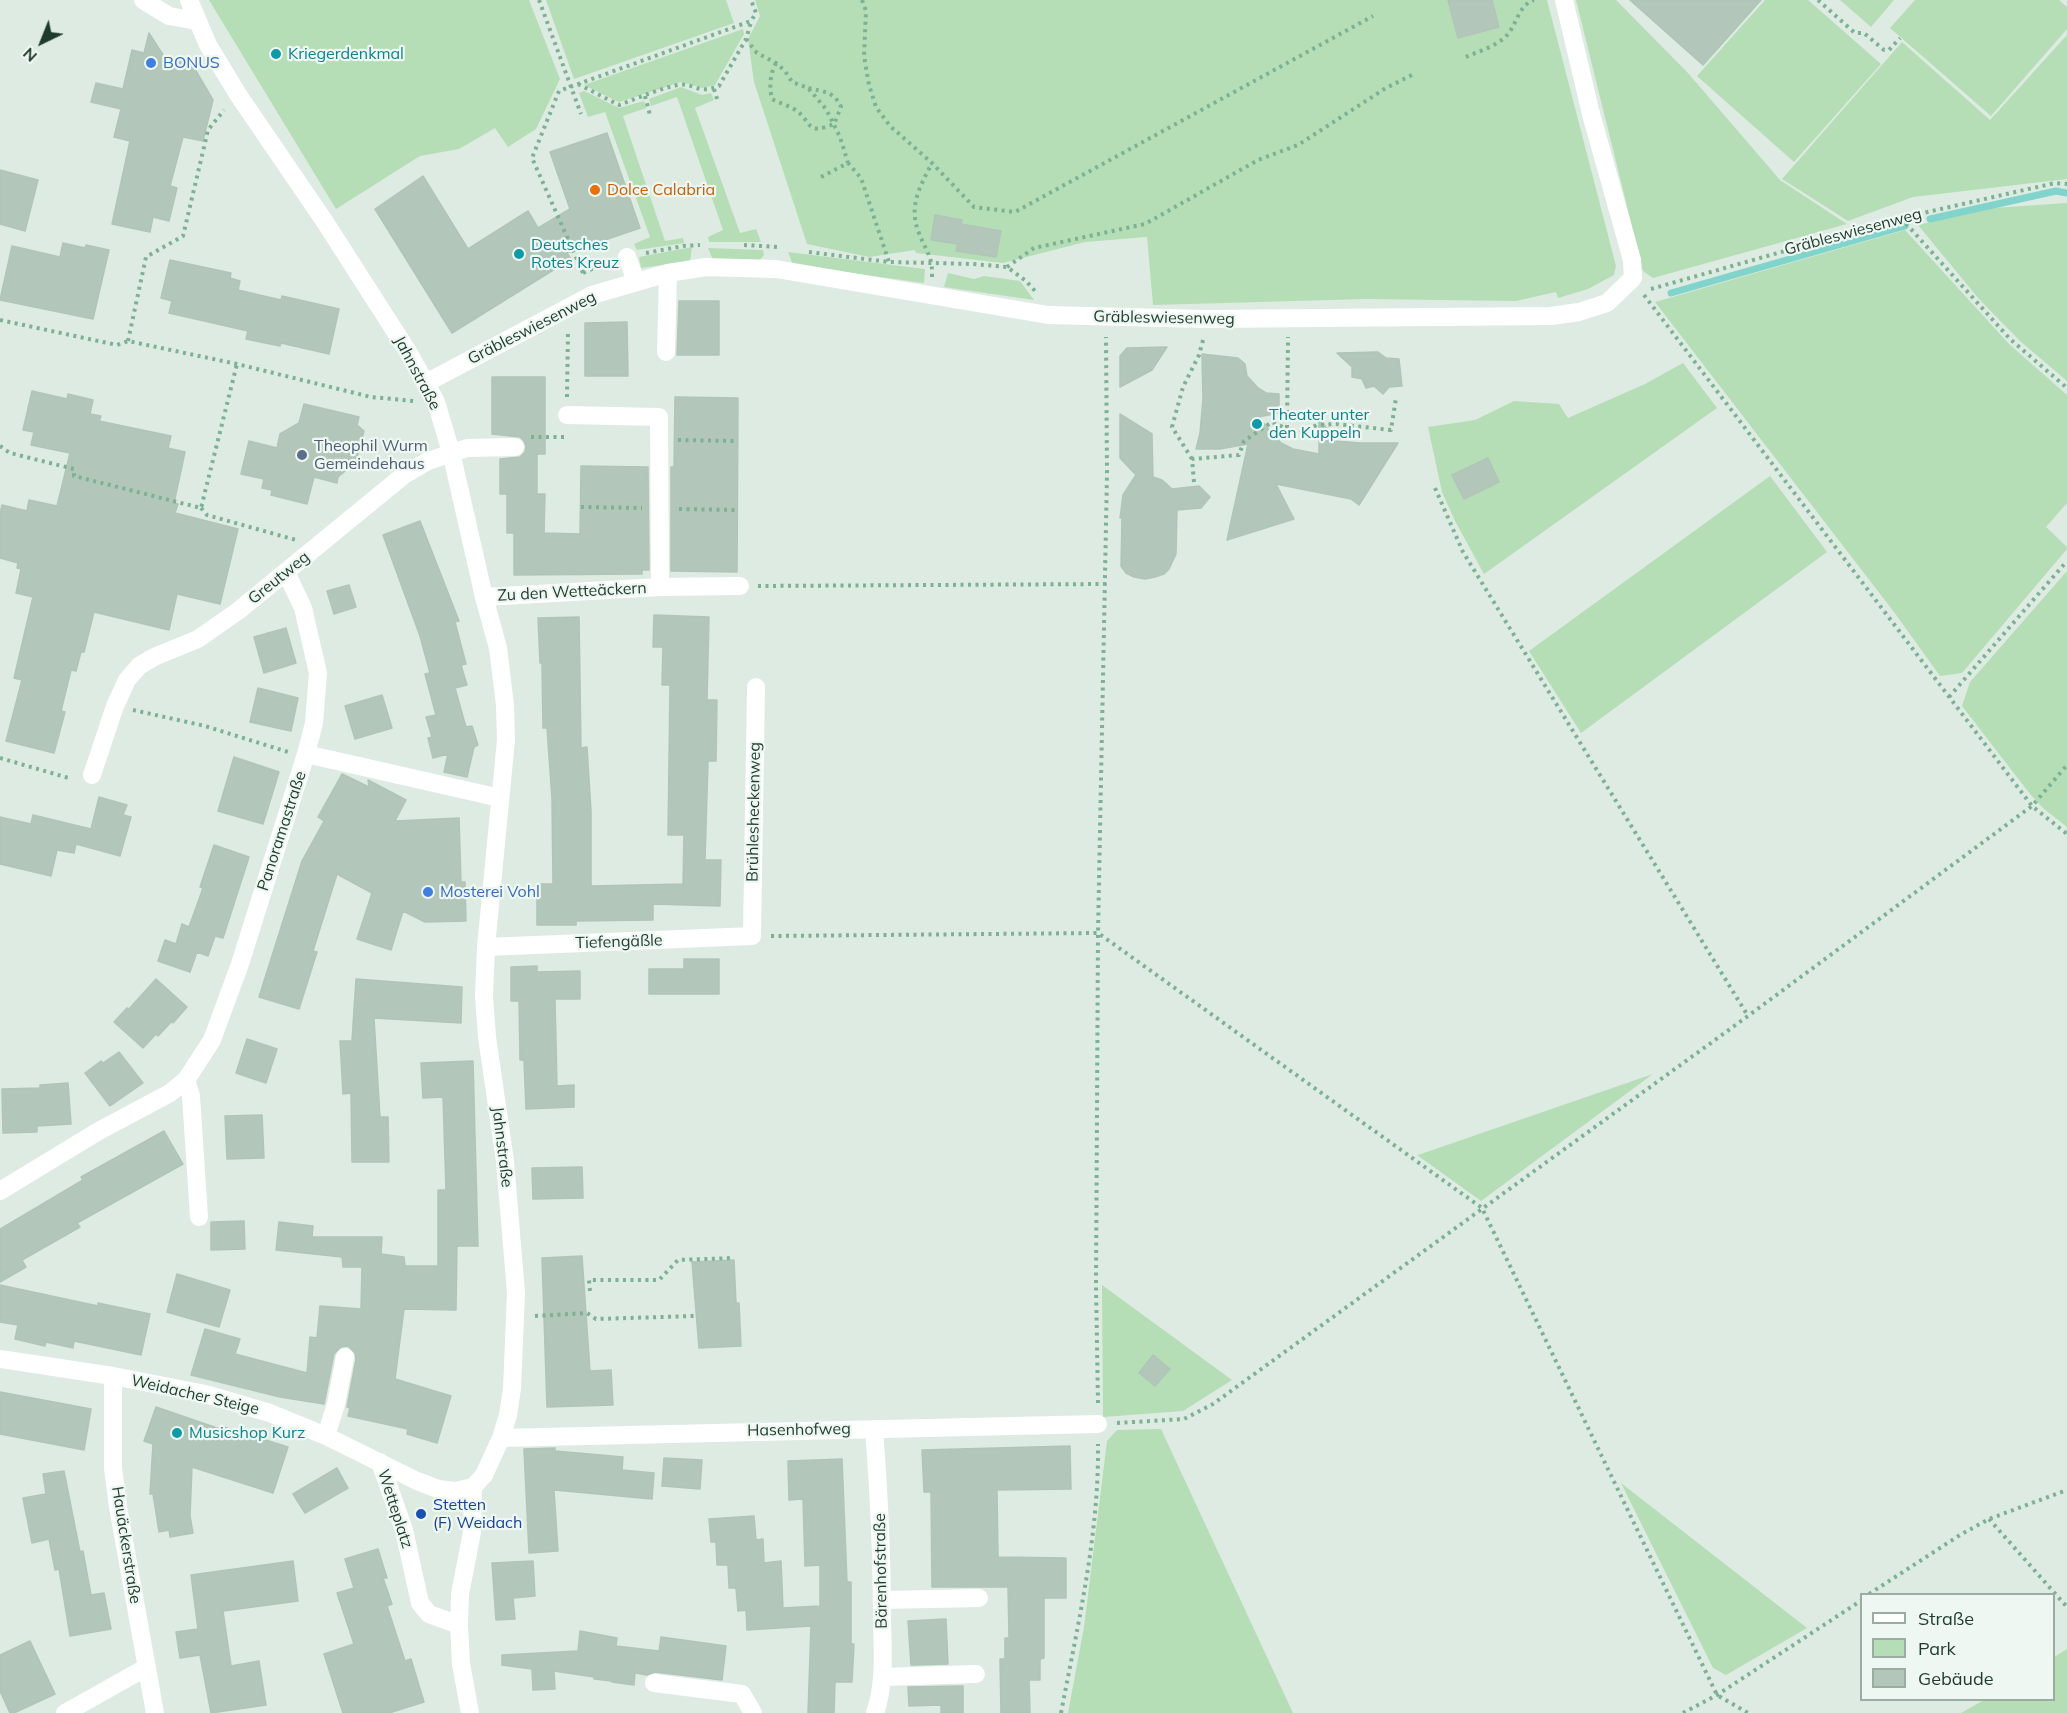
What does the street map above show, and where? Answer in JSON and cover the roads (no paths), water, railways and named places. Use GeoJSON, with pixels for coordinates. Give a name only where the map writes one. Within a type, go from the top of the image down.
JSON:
{"type":"FeatureCollection","features":[{"type":"Feature","properties":{"kind":"street"},"geometry":{"type":"LineString","coordinates":[[143,0],[169,16],[197,21]]}},
{"type":"Feature","properties":{"kind":"street","name":"Jahnstraße"},"geometry":{"type":"LineString","coordinates":[[189,0],[208,45],[239,96],[325,222],[411,355],[436,402],[451,452],[498,648],[505,705],[506,740],[486,947],[484,996],[487,1037],[505,1161],[516,1293],[512,1389],[508,1415],[501,1438],[484,1475],[473,1487]]}},
{"type":"Feature","properties":{"kind":"street","name":"Gräbleswiesenweg"},"geometry":{"type":"LineString","coordinates":[[426,382],[592,295],[668,273],[706,267],[776,269],[1048,315],[1325,320],[1551,316],[1579,312],[1607,303],[1633,278],[1632,260],[1591,114],[1564,0]]}},
{"type":"Feature","properties":{"kind":"street"},"geometry":{"type":"LineString","coordinates":[[627,257],[636,281]]}},
{"type":"Feature","properties":{"kind":"street"},"geometry":{"type":"LineString","coordinates":[[666,352],[668,273]]}},
{"type":"Feature","properties":{"kind":"street","name":"Zu den Wetteäckern"},"geometry":{"type":"LineString","coordinates":[[567,415],[659,417],[660,587]]}},
{"type":"Feature","properties":{"kind":"street","name":"Greutweg"},"geometry":{"type":"LineString","coordinates":[[92,775],[115,706],[127,680],[138,666],[198,639],[238,611],[404,475],[428,461],[467,448],[523,442]]}},
{"type":"Feature","properties":{"kind":"street","name":"Panoramastraße"},"geometry":{"type":"LineString","coordinates":[[0,1191],[97,1132],[170,1093],[186,1080],[212,1040],[240,964],[314,723],[318,673],[303,608],[286,573]]}},
{"type":"Feature","properties":{"kind":"street","name":"Zu den Wetteäckern"},"geometry":{"type":"LineString","coordinates":[[484,597],[660,587],[741,586]]}},
{"type":"Feature","properties":{"kind":"street","name":"Brühlesheckenweg"},"geometry":{"type":"LineString","coordinates":[[752,936],[756,687]]}},
{"type":"Feature","properties":{"kind":"street"},"geometry":{"type":"LineString","coordinates":[[306,754],[500,798]]}},
{"type":"Feature","properties":{"kind":"street","name":"Tiefengäßle"},"geometry":{"type":"LineString","coordinates":[[486,947],[752,936]]}},
{"type":"Feature","properties":{"kind":"street"},"geometry":{"type":"LineString","coordinates":[[186,1080],[191,1096],[199,1217]]}},
{"type":"Feature","properties":{"kind":"street"},"geometry":{"type":"LineString","coordinates":[[326,1436],[336,1404],[345,1357]]}},
{"type":"Feature","properties":{"kind":"street","name":"Weidacher Steige"},"geometry":{"type":"LineString","coordinates":[[0,1359],[112,1376],[205,1394],[270,1413],[380,1462]]}},
{"type":"Feature","properties":{"kind":"street","name":"Hauäckerstraße"},"geometry":{"type":"LineString","coordinates":[[112,1376],[113,1468],[155,1713]]}},
{"type":"Feature","properties":{"kind":"street","name":"Hasenhofweg"},"geometry":{"type":"LineString","coordinates":[[501,1438],[1098,1424]]}},
{"type":"Feature","properties":{"kind":"street","name":"Bärenhofstraße"},"geometry":{"type":"LineString","coordinates":[[874,1429],[880,1515],[883,1677],[875,1713]]}},
{"type":"Feature","properties":{"kind":"street","name":"Wetteplatz"},"geometry":{"type":"LineString","coordinates":[[380,1462],[438,1489],[455,1491],[473,1487]]}},
{"type":"Feature","properties":{"kind":"street","name":"Wetteplatz"},"geometry":{"type":"LineString","coordinates":[[380,1462],[404,1530],[420,1604],[429,1614],[459,1625]]}},
{"type":"Feature","properties":{"kind":"street"},"geometry":{"type":"LineString","coordinates":[[470,1713],[460,1664],[459,1625],[460,1594],[472,1532],[473,1487]]}},
{"type":"Feature","properties":{"kind":"street"},"geometry":{"type":"LineString","coordinates":[[882,1600],[980,1598]]}},
{"type":"Feature","properties":{"kind":"street"},"geometry":{"type":"LineString","coordinates":[[65,1713],[147,1667]]}},
{"type":"Feature","properties":{"kind":"street"},"geometry":{"type":"LineString","coordinates":[[883,1677],[976,1674]]}},
{"type":"Feature","properties":{"kind":"street"},"geometry":{"type":"LineString","coordinates":[[654,1683],[742,1694],[753,1713]]}},
{"type":"Feature","properties":{"kind":"waterway"},"geometry":{"type":"LineString","coordinates":[[1930,219],[2056,191],[2067,193]]}},
{"type":"Feature","properties":{"kind":"waterway"},"geometry":{"type":"LineString","coordinates":[[1671,293],[1905,226]]}},
{"type":"Feature","properties":{"kind":"place","name":"Kriegerdenkmal"},"geometry":{"type":"Point","coordinates":[276,54]}},
{"type":"Feature","properties":{"kind":"place","name":"BONUS"},"geometry":{"type":"Point","coordinates":[151,63]}},
{"type":"Feature","properties":{"kind":"place","name":"Dolce Calabria"},"geometry":{"type":"Point","coordinates":[595,190]}},
{"type":"Feature","properties":{"kind":"place","name":"Deutsches Rotes Kreuz"},"geometry":{"type":"Point","coordinates":[519,254]}},
{"type":"Feature","properties":{"kind":"place","name":"Theater unter den Kuppeln"},"geometry":{"type":"Point","coordinates":[1257,424]}},
{"type":"Feature","properties":{"kind":"place","name":"Theophil Wurm Gemeindehaus"},"geometry":{"type":"Point","coordinates":[302,455]}},
{"type":"Feature","properties":{"kind":"place","name":"Mosterei Vohl"},"geometry":{"type":"Point","coordinates":[428,892]}},
{"type":"Feature","properties":{"kind":"place","name":"Musicshop Kurz"},"geometry":{"type":"Point","coordinates":[177,1433]}},
{"type":"Feature","properties":{"kind":"place","name":"Stetten (F) Weidach"},"geometry":{"type":"Point","coordinates":[421,1514]}}]}
